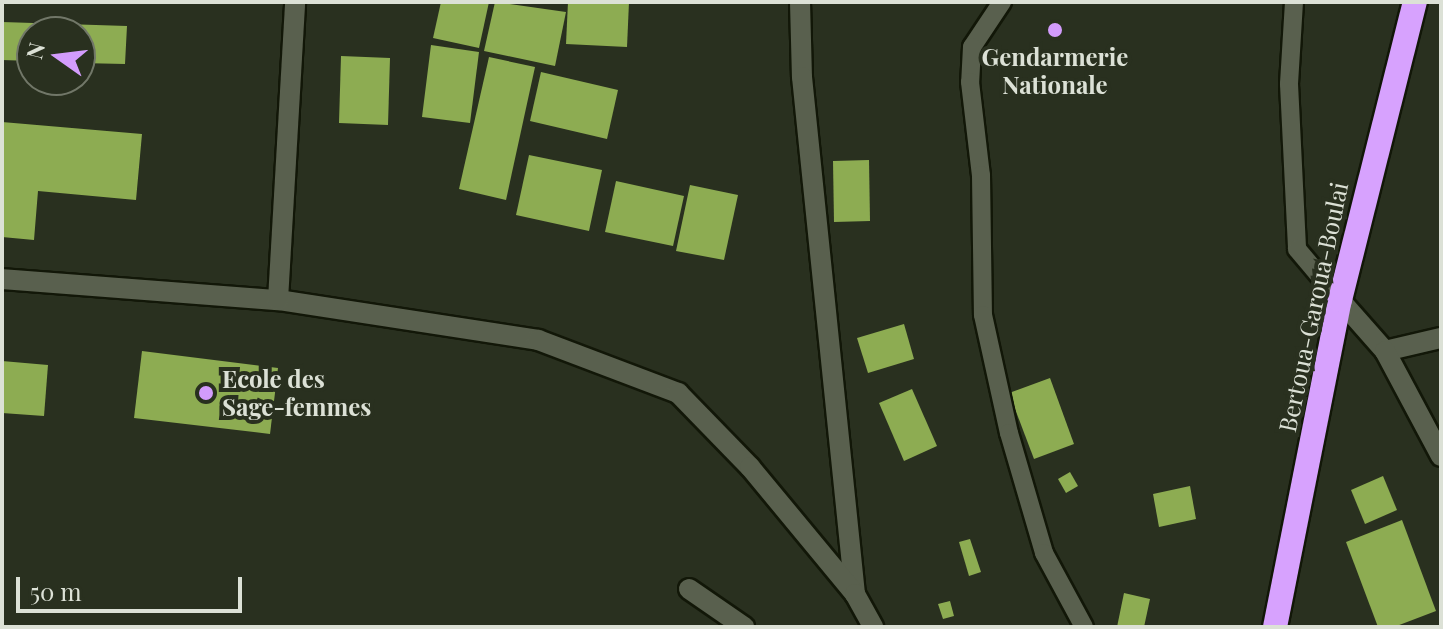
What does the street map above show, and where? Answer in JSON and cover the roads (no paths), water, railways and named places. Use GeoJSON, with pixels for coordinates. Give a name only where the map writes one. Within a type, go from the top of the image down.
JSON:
{"type":"FeatureCollection","features":[{"type":"Feature","properties":{"kind":"highway","name":"Bertoua-Garoua-Boulai"},"geometry":{"type":"LineString","coordinates":[[1275,627],[1340,300],[1415,2]]}},
{"type":"Feature","properties":{"kind":"street"},"geometry":{"type":"LineString","coordinates":[[278,300],[295,2]]}},
{"type":"Feature","properties":{"kind":"street"},"geometry":{"type":"LineString","coordinates":[[800,2],[802,77],[855,594]]}},
{"type":"Feature","properties":{"kind":"street"},"geometry":{"type":"LineString","coordinates":[[2,279],[278,300],[538,340],[678,393],[750,467],[855,594],[873,627]]}},
{"type":"Feature","properties":{"kind":"street"},"geometry":{"type":"LineString","coordinates":[[1340,300],[1385,351],[1441,456]]}},
{"type":"Feature","properties":{"kind":"street"},"geometry":{"type":"LineString","coordinates":[[1385,351],[1441,338]]}},
{"type":"Feature","properties":{"kind":"street"},"geometry":{"type":"LineString","coordinates":[[689,589],[744,627]]}},
{"type":"Feature","properties":{"kind":"lane"},"geometry":{"type":"LineString","coordinates":[[1002,2],[972,47],[970,82],[981,175],[983,315],[1009,433],[1044,553],[1084,627]]}},
{"type":"Feature","properties":{"kind":"lane"},"geometry":{"type":"LineString","coordinates":[[1294,2],[1289,84],[1297,249],[1340,300]]}},
{"type":"Feature","properties":{"kind":"place","name":"Gendarmerie Nationale"},"geometry":{"type":"Point","coordinates":[1055,30]}},
{"type":"Feature","properties":{"kind":"place","name":"Ecole des Sage-femmes"},"geometry":{"type":"Point","coordinates":[206,393]}}]}
